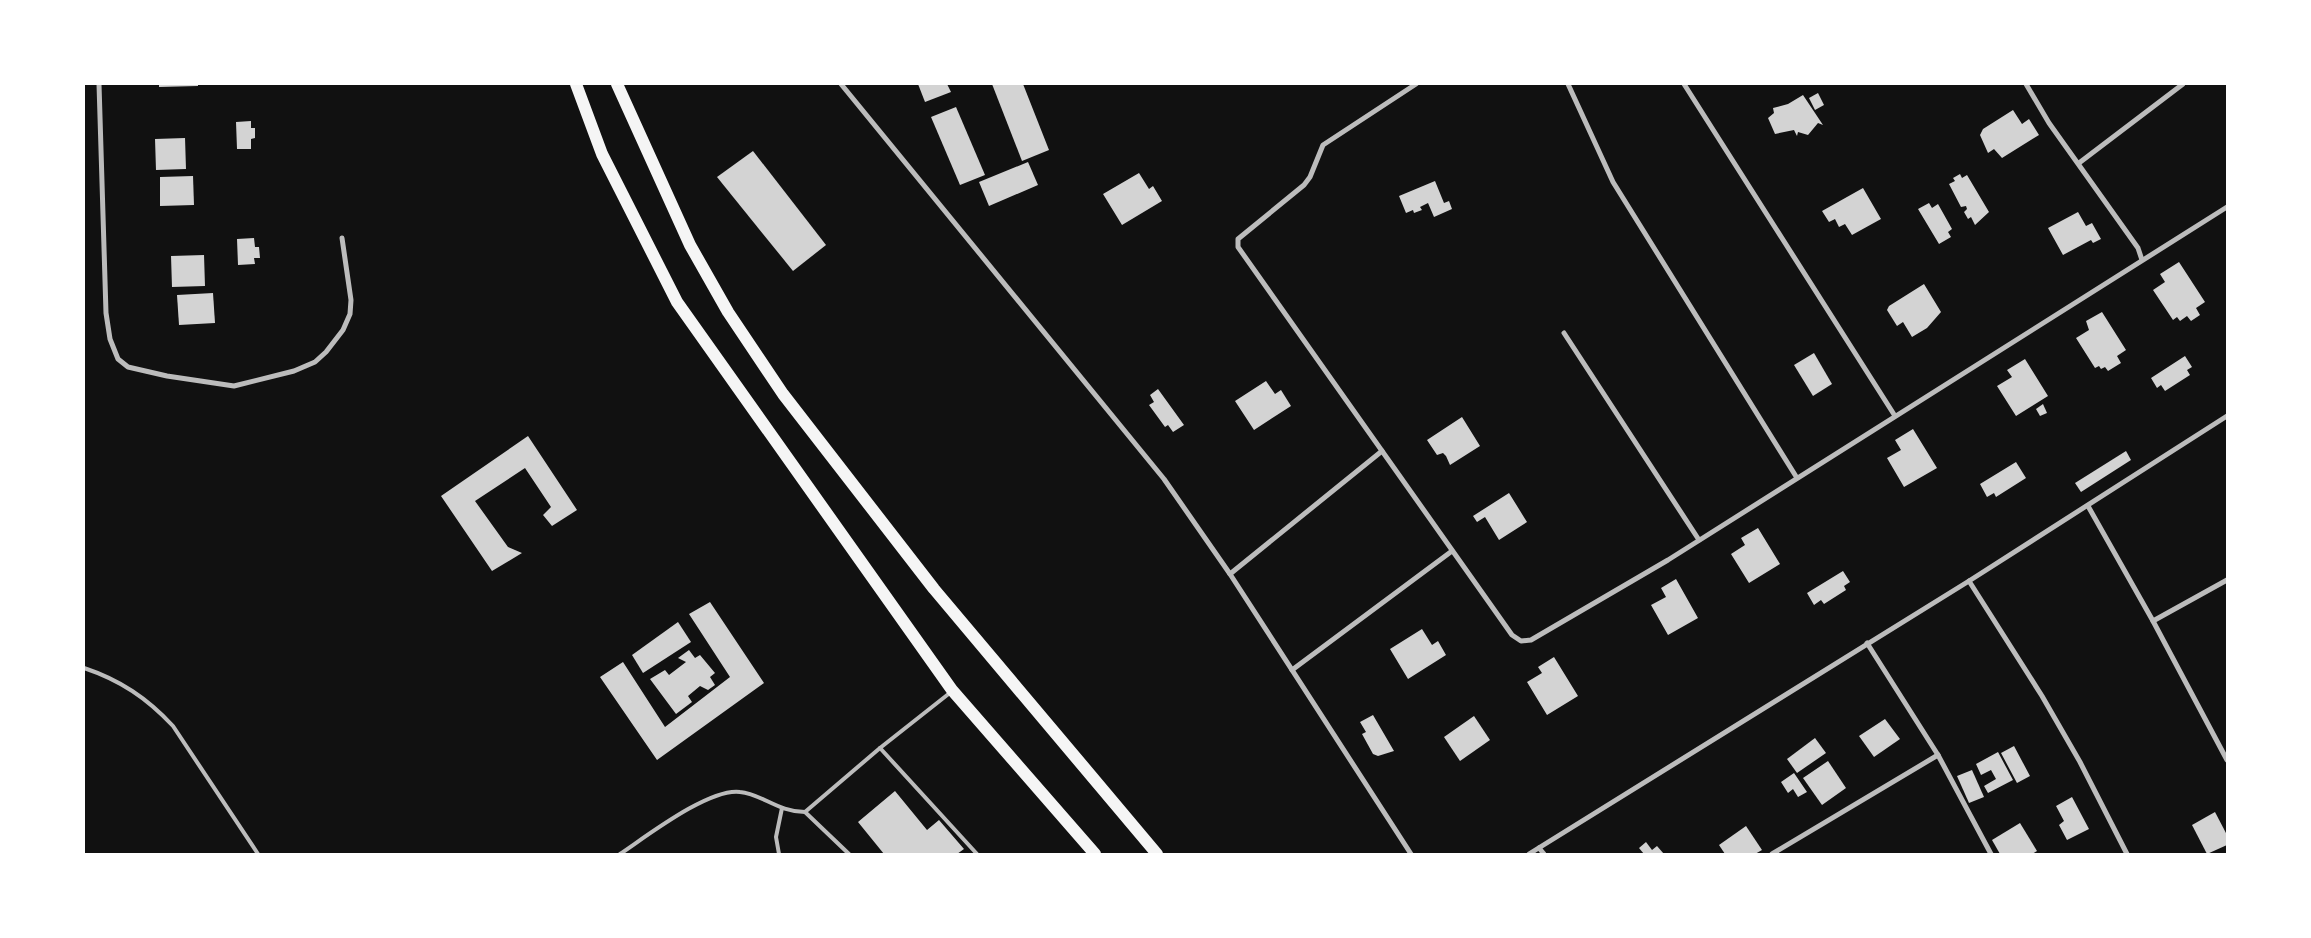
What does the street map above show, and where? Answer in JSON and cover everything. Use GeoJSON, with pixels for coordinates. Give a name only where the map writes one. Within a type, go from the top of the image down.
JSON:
{"type":"FeatureCollection","features":[{"type":"Feature","properties":{"kind":"main road"},"geometry":{"type":"LineString","coordinates":[[576,84],[602,154],[677,302],[952,690],[1095,854]]}},
{"type":"Feature","properties":{"kind":"main road"},"geometry":{"type":"LineString","coordinates":[[617,84],[690,245],[728,312],[783,394],[934,590],[1157,854]]}},
{"type":"Feature","properties":{"kind":"street"},"geometry":{"type":"LineString","coordinates":[[99,84],[106,313],[110,339],[118,359],[128,368],[234,386],[294,371],[315,362],[343,330],[350,314],[351,300],[342,238]]}},
{"type":"Feature","properties":{"kind":"street"},"geometry":{"type":"LineString","coordinates":[[841,84],[1164,479],[1230,574],[1411,854]]}},
{"type":"Feature","properties":{"kind":"street"},"geometry":{"type":"LineString","coordinates":[[1416,84],[1323,145],[1310,177],[1304,185],[1238,239],[1238,247],[1512,635],[1521,642],[1531,640],[1699,540],[2227,207]]}},
{"type":"Feature","properties":{"kind":"street"},"geometry":{"type":"LineString","coordinates":[[1568,84],[1613,182],[1797,478]]}},
{"type":"Feature","properties":{"kind":"street"},"geometry":{"type":"LineString","coordinates":[[1684,84],[1895,416]]}},
{"type":"Feature","properties":{"kind":"street"},"geometry":{"type":"LineString","coordinates":[[2026,84],[2049,122],[2138,248],[2142,260]]}},
{"type":"Feature","properties":{"kind":"street"},"geometry":{"type":"LineString","coordinates":[[2079,163],[2183,84]]}},
{"type":"Feature","properties":{"kind":"street"},"geometry":{"type":"LineString","coordinates":[[1564,333],[1699,540]]}},
{"type":"Feature","properties":{"kind":"street"},"geometry":{"type":"LineString","coordinates":[[1529,854],[1969,581],[2227,416]]}},
{"type":"Feature","properties":{"kind":"street"},"geometry":{"type":"LineString","coordinates":[[1230,574],[1382,451]]}},
{"type":"Feature","properties":{"kind":"street"},"geometry":{"type":"LineString","coordinates":[[2088,506],[2153,621],[2227,760]]}},
{"type":"Feature","properties":{"kind":"street"},"geometry":{"type":"LineString","coordinates":[[1292,670],[1452,551]]}},
{"type":"Feature","properties":{"kind":"street"},"geometry":{"type":"LineString","coordinates":[[2153,621],[2227,580]]}},
{"type":"Feature","properties":{"kind":"street"},"geometry":{"type":"LineString","coordinates":[[1969,581],[2042,696],[2080,762],[2127,854]]}},
{"type":"Feature","properties":{"kind":"street"},"geometry":{"type":"LineString","coordinates":[[1867,643],[1938,755],[1991,854]]}},
{"type":"Feature","properties":{"kind":"street"},"geometry":{"type":"LineString","coordinates":[[1772,854],[1938,755]]}},
{"type":"Feature","properties":{"kind":"street"},"geometry":{"type":"LineString","coordinates":[[1540,848],[1544,854]]}},
{"type":"Feature","properties":{"kind":"lane"},"geometry":{"type":"LineString","coordinates":[[84,668],[100,673],[132,689],[167,720],[258,854]]}},
{"type":"Feature","properties":{"kind":"lane"},"geometry":{"type":"LineString","coordinates":[[620,854],[700,802],[727,792],[742,792],[792,812],[805,812],[952,690]]}},
{"type":"Feature","properties":{"kind":"lane"},"geometry":{"type":"LineString","coordinates":[[880,748],[977,854]]}},
{"type":"Feature","properties":{"kind":"lane"},"geometry":{"type":"LineString","coordinates":[[779,854],[776,837],[782,808]]}},
{"type":"Feature","properties":{"kind":"lane"},"geometry":{"type":"LineString","coordinates":[[805,812],[850,854]]}},
{"type":"Feature","properties":{"kind":"building"},"geometry":{"type":"Polygon","coordinates":[[[159,84],[198,84],[198,86],[159,87],[159,84]]]}},
{"type":"Feature","properties":{"kind":"building"},"geometry":{"type":"Polygon","coordinates":[[[918,84],[947,84],[951,92],[925,102],[918,84]]]}},
{"type":"Feature","properties":{"kind":"building"},"geometry":{"type":"Polygon","coordinates":[[[992,84],[1023,84],[1049,150],[1022,161],[992,84]]]}},
{"type":"Feature","properties":{"kind":"building"},"geometry":{"type":"Polygon","coordinates":[[[1818,93],[1824,105],[1815,110],[1809,98],[1818,93]]]}},
{"type":"Feature","properties":{"kind":"building"},"geometry":{"type":"Polygon","coordinates":[[[1803,95],[1823,125],[1818,123],[1808,135],[1798,132],[1797,136],[1794,130],[1775,134],[1768,118],[1774,113],[1773,108],[1788,104],[1803,95]]]}},
{"type":"Feature","properties":{"kind":"building"},"geometry":{"type":"Polygon","coordinates":[[[956,107],[985,175],[960,185],[931,117],[956,107]]]}},
{"type":"Feature","properties":{"kind":"building"},"geometry":{"type":"Polygon","coordinates":[[[2013,110],[2022,124],[2029,119],[2039,135],[2002,158],[1994,149],[1988,153],[1980,135],[1983,129],[2013,110]]]}},
{"type":"Feature","properties":{"kind":"building"},"geometry":{"type":"Polygon","coordinates":[[[251,121],[251,128],[255,128],[255,138],[251,139],[251,149],[237,149],[236,122],[251,121]]]}},
{"type":"Feature","properties":{"kind":"building"},"geometry":{"type":"Polygon","coordinates":[[[185,138],[186,169],[156,170],[155,139],[185,138]]]}},
{"type":"Feature","properties":{"kind":"building"},"geometry":{"type":"Polygon","coordinates":[[[753,151],[826,245],[793,271],[717,177],[753,151]]]}},
{"type":"Feature","properties":{"kind":"building"},"geometry":{"type":"Polygon","coordinates":[[[1028,162],[1038,185],[989,206],[979,182],[1028,162]]]}},
{"type":"Feature","properties":{"kind":"building"},"geometry":{"type":"Polygon","coordinates":[[[1139,173],[1149,189],[1153,186],[1162,201],[1122,225],[1103,194],[1139,173]]]}},
{"type":"Feature","properties":{"kind":"building"},"geometry":{"type":"Polygon","coordinates":[[[1960,174],[1962,178],[1967,175],[1989,212],[1975,225],[1971,217],[1968,219],[1964,212],[1967,209],[1966,206],[1961,207],[1949,184],[1955,181],[1953,178],[1960,174]]]}},
{"type":"Feature","properties":{"kind":"building"},"geometry":{"type":"Polygon","coordinates":[[[193,176],[194,205],[160,206],[160,177],[193,176]]]}},
{"type":"Feature","properties":{"kind":"building"},"geometry":{"type":"Polygon","coordinates":[[[1435,181],[1444,203],[1449,201],[1452,209],[1434,217],[1428,203],[1420,207],[1422,210],[1414,213],[1413,210],[1406,213],[1399,196],[1435,181]]]}},
{"type":"Feature","properties":{"kind":"building"},"geometry":{"type":"Polygon","coordinates":[[[1863,188],[1881,219],[1852,235],[1845,224],[1839,227],[1835,219],[1829,222],[1822,211],[1863,188]]]}},
{"type":"Feature","properties":{"kind":"building"},"geometry":{"type":"Polygon","coordinates":[[[1929,203],[1932,208],[1938,204],[1952,229],[1948,232],[1951,237],[1939,244],[1918,209],[1929,203]]]}},
{"type":"Feature","properties":{"kind":"building"},"geometry":{"type":"Polygon","coordinates":[[[2078,212],[2086,226],[2092,223],[2101,239],[2093,243],[2091,240],[2063,255],[2048,228],[2078,212]]]}},
{"type":"Feature","properties":{"kind":"building"},"geometry":{"type":"Polygon","coordinates":[[[254,238],[255,247],[259,247],[260,258],[254,258],[255,264],[238,265],[237,239],[254,238]]]}},
{"type":"Feature","properties":{"kind":"building"},"geometry":{"type":"Polygon","coordinates":[[[204,255],[205,286],[172,287],[171,256],[204,255]]]}},
{"type":"Feature","properties":{"kind":"building"},"geometry":{"type":"Polygon","coordinates":[[[2179,262],[2205,302],[2196,308],[2200,315],[2191,321],[2187,316],[2180,321],[2177,317],[2173,320],[2153,290],[2165,282],[2160,274],[2179,262]]]}},
{"type":"Feature","properties":{"kind":"building"},"geometry":{"type":"Polygon","coordinates":[[[1924,284],[1941,312],[1927,328],[1912,337],[1903,322],[1897,326],[1887,310],[1889,306],[1924,284]]]}},
{"type":"Feature","properties":{"kind":"building"},"geometry":{"type":"Polygon","coordinates":[[[213,293],[215,323],[179,325],[177,295],[213,293]]]}},
{"type":"Feature","properties":{"kind":"building"},"geometry":{"type":"Polygon","coordinates":[[[2102,312],[2126,350],[2117,356],[2121,363],[2108,371],[2105,367],[2101,369],[2099,366],[2095,368],[2076,338],[2089,330],[2086,321],[2102,312]]]}},
{"type":"Feature","properties":{"kind":"building"},"geometry":{"type":"Polygon","coordinates":[[[1814,353],[1832,384],[1813,396],[1794,365],[1814,353]]]}},
{"type":"Feature","properties":{"kind":"building"},"geometry":{"type":"Polygon","coordinates":[[[2185,356],[2192,367],[2187,370],[2190,375],[2165,391],[2161,385],[2157,388],[2151,378],[2185,356]]]}},
{"type":"Feature","properties":{"kind":"building"},"geometry":{"type":"Polygon","coordinates":[[[2025,359],[2048,396],[2016,416],[1997,386],[2012,377],[2007,370],[2025,359]]]}},
{"type":"Feature","properties":{"kind":"building"},"geometry":{"type":"Polygon","coordinates":[[[1266,381],[1275,394],[1281,390],[1291,406],[1254,430],[1235,401],[1266,381]]]}},
{"type":"Feature","properties":{"kind":"building"},"geometry":{"type":"Polygon","coordinates":[[[1158,389],[1184,425],[1173,432],[1168,425],[1165,427],[1149,405],[1154,402],[1150,395],[1158,389]]]}},
{"type":"Feature","properties":{"kind":"building"},"geometry":{"type":"Polygon","coordinates":[[[2043,404],[2047,413],[2040,416],[2036,409],[2043,404]]]}},
{"type":"Feature","properties":{"kind":"building"},"geometry":{"type":"Polygon","coordinates":[[[1462,417],[1480,446],[1450,465],[1446,456],[1443,453],[1437,455],[1427,440],[1462,417]]]}},
{"type":"Feature","properties":{"kind":"building"},"geometry":{"type":"Polygon","coordinates":[[[1913,429],[1937,468],[1904,487],[1887,458],[1901,450],[1895,440],[1913,429]]]}},
{"type":"Feature","properties":{"kind":"building"},"geometry":{"type":"Polygon","coordinates":[[[528,436],[577,510],[552,526],[543,515],[551,507],[525,468],[475,501],[508,547],[522,553],[492,571],[441,496],[528,436]]]}},
{"type":"Feature","properties":{"kind":"building"},"geometry":{"type":"Polygon","coordinates":[[[2126,451],[2131,460],[2081,492],[2075,483],[2126,451]]]}},
{"type":"Feature","properties":{"kind":"building"},"geometry":{"type":"Polygon","coordinates":[[[2016,462],[2026,478],[1996,497],[1994,493],[1987,497],[1980,484],[2016,462]]]}},
{"type":"Feature","properties":{"kind":"building"},"geometry":{"type":"Polygon","coordinates":[[[1509,493],[1527,522],[1499,540],[1485,517],[1477,522],[1473,516],[1509,493]]]}},
{"type":"Feature","properties":{"kind":"building"},"geometry":{"type":"Polygon","coordinates":[[[1758,528],[1780,564],[1749,583],[1731,554],[1745,545],[1741,538],[1758,528]]]}},
{"type":"Feature","properties":{"kind":"building"},"geometry":{"type":"Polygon","coordinates":[[[1843,571],[1850,582],[1844,586],[1846,590],[1824,604],[1821,600],[1814,605],[1807,593],[1843,571]]]}},
{"type":"Feature","properties":{"kind":"building"},"geometry":{"type":"Polygon","coordinates":[[[1676,579],[1698,618],[1668,635],[1651,605],[1666,597],[1661,588],[1676,579]]]}},
{"type":"Feature","properties":{"kind":"building"},"geometry":{"type":"Polygon","coordinates":[[[710,602],[764,683],[657,760],[600,677],[623,662],[665,727],[730,677],[689,614],[710,602]]]}},
{"type":"Feature","properties":{"kind":"building"},"geometry":{"type":"Polygon","coordinates":[[[678,622],[691,642],[643,673],[632,655],[678,622]]]}},
{"type":"Feature","properties":{"kind":"building"},"geometry":{"type":"Polygon","coordinates":[[[1422,629],[1432,645],[1438,641],[1446,655],[1408,679],[1390,649],[1422,629]]]}},
{"type":"Feature","properties":{"kind":"building"},"geometry":{"type":"Polygon","coordinates":[[[689,650],[695,658],[700,655],[715,673],[710,677],[715,685],[708,690],[700,686],[688,696],[692,702],[676,714],[650,679],[665,670],[669,675],[686,662],[678,658],[689,650]]]}},
{"type":"Feature","properties":{"kind":"building"},"geometry":{"type":"Polygon","coordinates":[[[1554,657],[1578,696],[1547,715],[1527,682],[1542,673],[1538,667],[1554,657]]]}},
{"type":"Feature","properties":{"kind":"building"},"geometry":{"type":"Polygon","coordinates":[[[1373,715],[1394,751],[1378,756],[1373,754],[1362,734],[1366,732],[1360,722],[1373,715]]]}},
{"type":"Feature","properties":{"kind":"building"},"geometry":{"type":"Polygon","coordinates":[[[1474,716],[1490,740],[1460,761],[1444,737],[1474,716]]]}},
{"type":"Feature","properties":{"kind":"building"},"geometry":{"type":"Polygon","coordinates":[[[1885,719],[1900,739],[1874,757],[1859,736],[1885,719]]]}},
{"type":"Feature","properties":{"kind":"building"},"geometry":{"type":"Polygon","coordinates":[[[1815,738],[1826,753],[1797,773],[1787,759],[1815,738]]]}},
{"type":"Feature","properties":{"kind":"building"},"geometry":{"type":"Polygon","coordinates":[[[2014,746],[2030,776],[2017,783],[2001,753],[2014,746]]]}},
{"type":"Feature","properties":{"kind":"building"},"geometry":{"type":"Polygon","coordinates":[[[1998,752],[2013,780],[1988,793],[1984,786],[1996,779],[1991,770],[1981,775],[1976,764],[1998,752]]]}},
{"type":"Feature","properties":{"kind":"building"},"geometry":{"type":"Polygon","coordinates":[[[1828,761],[1846,788],[1822,805],[1803,778],[1828,761]]]}},
{"type":"Feature","properties":{"kind":"building"},"geometry":{"type":"Polygon","coordinates":[[[1972,770],[1984,797],[1969,803],[1957,776],[1972,770]]]}},
{"type":"Feature","properties":{"kind":"building"},"geometry":{"type":"Polygon","coordinates":[[[1794,773],[1807,792],[1798,797],[1793,789],[1788,793],[1781,782],[1794,773]]]}},
{"type":"Feature","properties":{"kind":"building"},"geometry":{"type":"Polygon","coordinates":[[[895,791],[927,830],[939,820],[964,849],[957,854],[884,854],[858,822],[895,791]]]}},
{"type":"Feature","properties":{"kind":"building"},"geometry":{"type":"Polygon","coordinates":[[[2072,797],[2089,829],[2067,840],[2059,825],[2064,821],[2056,806],[2072,797]]]}},
{"type":"Feature","properties":{"kind":"building"},"geometry":{"type":"Polygon","coordinates":[[[2215,812],[2227,835],[2227,845],[2207,854],[2192,825],[2215,812]]]}},
{"type":"Feature","properties":{"kind":"building"},"geometry":{"type":"Polygon","coordinates":[[[2020,823],[2037,851],[2032,854],[2000,854],[1992,840],[2020,823]]]}},
{"type":"Feature","properties":{"kind":"building"},"geometry":{"type":"Polygon","coordinates":[[[1746,826],[1762,850],[1755,854],[1725,854],[1719,845],[1746,826]]]}},
{"type":"Feature","properties":{"kind":"building"},"geometry":{"type":"Polygon","coordinates":[[[1646,842],[1652,850],[1657,846],[1664,854],[1644,854],[1639,848],[1646,842]]]}}]}
